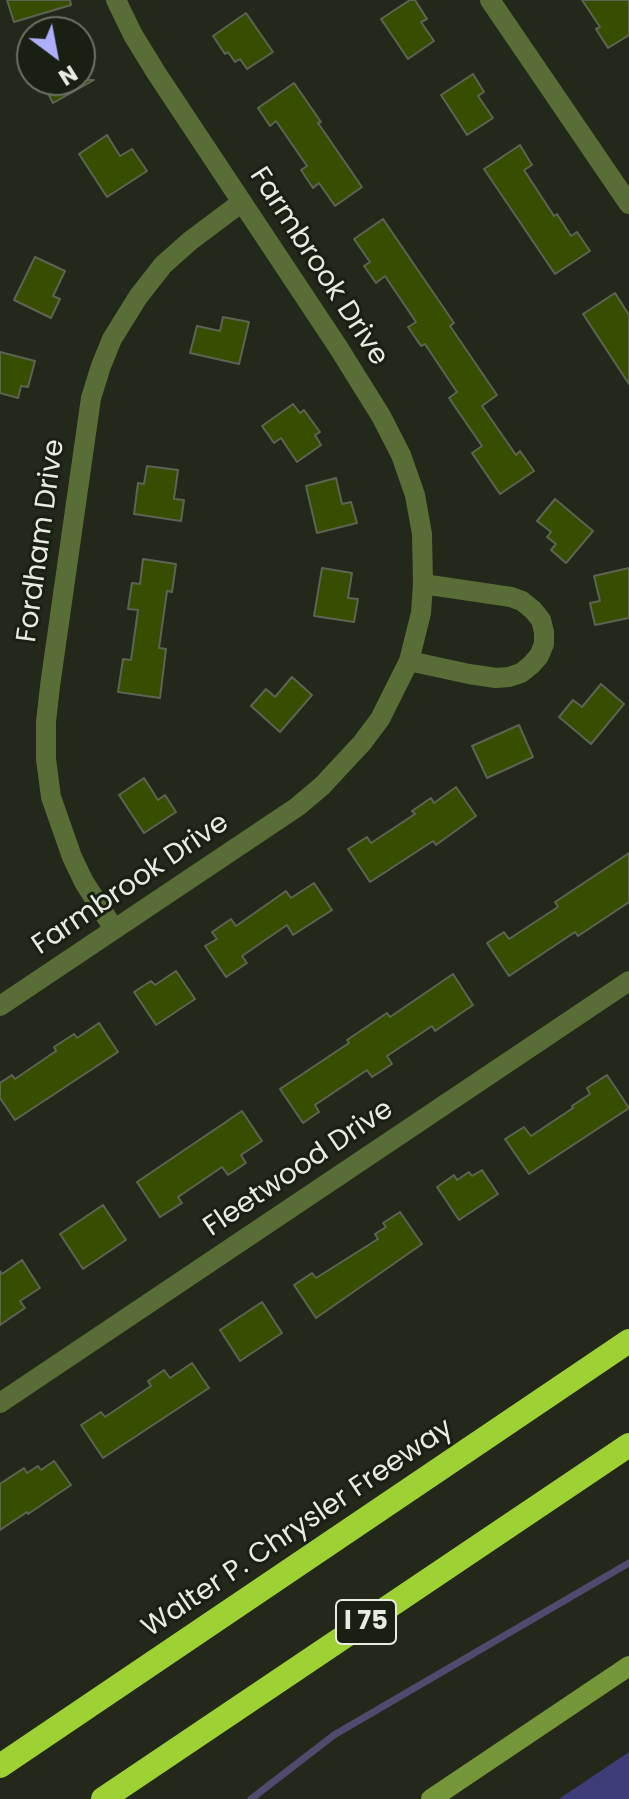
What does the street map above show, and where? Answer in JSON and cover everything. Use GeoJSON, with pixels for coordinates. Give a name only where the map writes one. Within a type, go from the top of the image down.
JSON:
{"type":"FeatureCollection","features":[{"type":"Feature","properties":{"kind":"highway","name":"Walter P. Chrysler Freeway"},"geometry":{"type":"LineString","coordinates":[[0,1766],[629,1341]]}},
{"type":"Feature","properties":{"kind":"highway","name":"I 75"},"geometry":{"type":"LineString","coordinates":[[103,1799],[629,1445]]}},
{"type":"Feature","properties":{"kind":"main road"},"geometry":{"type":"LineString","coordinates":[[431,1799],[629,1666]]}},
{"type":"Feature","properties":{"kind":"street","name":"Farmbrook Drive"},"geometry":{"type":"LineString","coordinates":[[0,1006],[297,807],[322,786],[371,731],[395,691],[409,661],[421,613],[422,534],[415,495],[401,455],[345,358],[157,74],[116,0]]}},
{"type":"Feature","properties":{"kind":"street"},"geometry":{"type":"LineString","coordinates":[[490,0],[629,204]]}},
{"type":"Feature","properties":{"kind":"street","name":"Fordham Drive"},"geometry":{"type":"LineString","coordinates":[[114,929],[72,857],[51,797],[46,759],[50,686],[89,411],[106,352],[138,297],[163,265],[242,202]]}},
{"type":"Feature","properties":{"kind":"street"},"geometry":{"type":"LineString","coordinates":[[409,661],[469,674],[509,677],[531,665],[544,644],[541,620],[522,601],[423,584]]}},
{"type":"Feature","properties":{"kind":"street","name":"Fleetwood Drive"},"geometry":{"type":"LineString","coordinates":[[0,1403],[629,981]]}},
{"type":"Feature","properties":{"kind":"shaded area"},"geometry":{"type":"Polygon","coordinates":[[[629,1752],[629,1799],[559,1799],[629,1752]]]}},
{"type":"Feature","properties":{"kind":"building"},"geometry":{"type":"Polygon","coordinates":[[[7,0],[70,0],[71,5],[34,16],[16,16],[14,22],[7,0]]]}},
{"type":"Feature","properties":{"kind":"building"},"geometry":{"type":"Polygon","coordinates":[[[410,0],[415,0],[427,19],[421,22],[434,41],[408,59],[381,19],[410,0]]]}},
{"type":"Feature","properties":{"kind":"building"},"geometry":{"type":"Polygon","coordinates":[[[582,0],[629,0],[629,35],[608,48],[596,29],[600,27],[582,0]]]}},
{"type":"Feature","properties":{"kind":"building"},"geometry":{"type":"Polygon","coordinates":[[[246,13],[273,52],[247,69],[240,59],[235,62],[228,52],[225,54],[213,36],[246,13]]]}},
{"type":"Feature","properties":{"kind":"building"},"geometry":{"type":"Polygon","coordinates":[[[473,74],[484,92],[478,96],[493,118],[467,135],[441,95],[473,74]]]}},
{"type":"Feature","properties":{"kind":"building"},"geometry":{"type":"Polygon","coordinates":[[[294,83],[362,187],[335,206],[319,183],[313,188],[301,170],[307,166],[276,121],[270,126],[258,108],[294,83]]]}},
{"type":"Feature","properties":{"kind":"building"},"geometry":{"type":"Polygon","coordinates":[[[49,96],[65,96],[53,103],[49,96]]]}},
{"type":"Feature","properties":{"kind":"building"},"geometry":{"type":"Polygon","coordinates":[[[107,135],[120,156],[132,149],[147,171],[107,197],[79,154],[107,135]]]}},
{"type":"Feature","properties":{"kind":"building"},"geometry":{"type":"Polygon","coordinates":[[[520,145],[532,165],[524,170],[554,216],[557,214],[571,236],[577,232],[590,251],[555,274],[484,169],[520,145]]]}},
{"type":"Feature","properties":{"kind":"building"},"geometry":{"type":"Polygon","coordinates":[[[383,219],[454,323],[450,326],[497,395],[482,406],[516,455],[520,451],[534,471],[500,494],[472,453],[482,446],[449,398],[457,392],[425,344],[421,346],[408,327],[416,322],[385,276],[376,283],[364,266],[370,262],[354,239],[383,219]]]}},
{"type":"Feature","properties":{"kind":"building"},"geometry":{"type":"Polygon","coordinates":[[[35,257],[65,271],[53,296],[60,299],[51,318],[14,300],[35,257]]]}},
{"type":"Feature","properties":{"kind":"building"},"geometry":{"type":"Polygon","coordinates":[[[615,293],[629,315],[629,384],[583,314],[615,293]]]}},
{"type":"Feature","properties":{"kind":"building"},"geometry":{"type":"Polygon","coordinates":[[[223,317],[249,322],[239,364],[190,353],[197,326],[220,331],[223,317]]]}},
{"type":"Feature","properties":{"kind":"building"},"geometry":{"type":"Polygon","coordinates":[[[0,352],[35,361],[28,387],[21,386],[18,398],[0,393],[0,352]]]}},
{"type":"Feature","properties":{"kind":"building"},"geometry":{"type":"Polygon","coordinates":[[[293,404],[300,413],[304,410],[320,432],[315,435],[321,445],[297,462],[281,438],[274,443],[262,426],[293,404]]]}},
{"type":"Feature","properties":{"kind":"building"},"geometry":{"type":"Polygon","coordinates":[[[147,466],[178,470],[174,499],[184,500],[181,521],[134,514],[138,483],[144,484],[147,466]]]}},
{"type":"Feature","properties":{"kind":"building"},"geometry":{"type":"Polygon","coordinates":[[[336,478],[342,504],[351,502],[357,523],[317,533],[306,486],[336,478]]]}},
{"type":"Feature","properties":{"kind":"building"},"geometry":{"type":"Polygon","coordinates":[[[555,499],[593,531],[566,563],[551,550],[556,544],[547,537],[551,532],[537,521],[555,499]]]}},
{"type":"Feature","properties":{"kind":"building"},"geometry":{"type":"Polygon","coordinates":[[[143,559],[176,564],[172,592],[167,591],[159,648],[166,649],[160,698],[118,692],[123,659],[131,660],[138,610],[128,609],[132,583],[140,584],[143,559]]]}},
{"type":"Feature","properties":{"kind":"building"},"geometry":{"type":"Polygon","coordinates":[[[322,568],[352,573],[348,598],[358,599],[354,622],[314,616],[322,568]]]}},
{"type":"Feature","properties":{"kind":"building"},"geometry":{"type":"Polygon","coordinates":[[[629,568],[629,618],[595,625],[590,603],[600,601],[594,576],[629,568]]]}},
{"type":"Feature","properties":{"kind":"building"},"geometry":{"type":"Polygon","coordinates":[[[292,677],[312,695],[280,732],[251,706],[266,689],[275,697],[292,677]]]}},
{"type":"Feature","properties":{"kind":"building"},"geometry":{"type":"Polygon","coordinates":[[[601,684],[624,704],[591,744],[559,717],[573,700],[582,707],[601,684]]]}},
{"type":"Feature","properties":{"kind":"building"},"geometry":{"type":"Polygon","coordinates":[[[519,725],[533,757],[487,778],[472,746],[519,725]]]}},
{"type":"Feature","properties":{"kind":"building"},"geometry":{"type":"Polygon","coordinates":[[[144,778],[158,800],[165,795],[176,812],[144,833],[119,795],[144,778]]]}},
{"type":"Feature","properties":{"kind":"building"},"geometry":{"type":"Polygon","coordinates":[[[456,787],[476,816],[436,845],[433,841],[370,882],[348,849],[367,837],[371,843],[415,814],[412,811],[431,798],[434,803],[456,787]]]}},
{"type":"Feature","properties":{"kind":"building"},"geometry":{"type":"Polygon","coordinates":[[[629,853],[629,902],[578,936],[575,932],[509,976],[487,943],[504,932],[509,939],[558,907],[555,902],[629,853]]]}},
{"type":"Feature","properties":{"kind":"building"},"geometry":{"type":"Polygon","coordinates":[[[314,883],[332,910],[293,935],[287,925],[242,956],[247,963],[226,977],[205,946],[217,939],[212,932],[231,919],[236,926],[286,891],[291,898],[314,883]]]}},
{"type":"Feature","properties":{"kind":"building"},"geometry":{"type":"Polygon","coordinates":[[[176,971],[195,999],[156,1025],[134,992],[151,981],[155,985],[176,971]]]}},
{"type":"Feature","properties":{"kind":"building"},"geometry":{"type":"Polygon","coordinates":[[[453,974],[473,1005],[435,1031],[432,1026],[387,1056],[392,1064],[372,1077],[367,1070],[315,1105],[319,1112],[303,1123],[280,1089],[349,1043],[347,1040],[387,1013],[390,1017],[453,974]]]}},
{"type":"Feature","properties":{"kind":"building"},"geometry":{"type":"Polygon","coordinates":[[[99,1023],[118,1052],[15,1120],[0,1098],[0,1083],[12,1075],[15,1079],[56,1051],[54,1047],[74,1034],[77,1038],[99,1023]]]}},
{"type":"Feature","properties":{"kind":"building"},"geometry":{"type":"Polygon","coordinates":[[[607,1075],[629,1108],[529,1174],[505,1139],[524,1127],[531,1136],[573,1108],[590,1094],[587,1088],[607,1075]]]}},
{"type":"Feature","properties":{"kind":"building"},"geometry":{"type":"Polygon","coordinates":[[[242,1111],[262,1141],[241,1155],[246,1163],[228,1175],[222,1167],[178,1197],[182,1203],[160,1217],[137,1182],[242,1111]]]}},
{"type":"Feature","properties":{"kind":"building"},"geometry":{"type":"Polygon","coordinates":[[[482,1170],[498,1194],[459,1220],[437,1187],[454,1175],[457,1180],[469,1172],[472,1176],[482,1170]]]}},
{"type":"Feature","properties":{"kind":"building"},"geometry":{"type":"Polygon","coordinates":[[[103,1205],[126,1240],[83,1269],[60,1234],[103,1205]]]}},
{"type":"Feature","properties":{"kind":"building"},"geometry":{"type":"Polygon","coordinates":[[[400,1212],[422,1244],[316,1318],[294,1285],[312,1273],[316,1278],[378,1239],[375,1234],[386,1227],[383,1223],[400,1212]]]}},
{"type":"Feature","properties":{"kind":"building"},"geometry":{"type":"Polygon","coordinates":[[[22,1260],[40,1288],[20,1301],[25,1308],[0,1325],[0,1271],[2,1274],[22,1260]]]}},
{"type":"Feature","properties":{"kind":"building"},"geometry":{"type":"Polygon","coordinates":[[[262,1302],[282,1333],[240,1361],[220,1330],[262,1302]]]}},
{"type":"Feature","properties":{"kind":"building"},"geometry":{"type":"Polygon","coordinates":[[[192,1363],[209,1388],[103,1458],[81,1425],[101,1412],[105,1417],[151,1386],[148,1381],[164,1370],[170,1378],[192,1363]]]}},
{"type":"Feature","properties":{"kind":"building"},"geometry":{"type":"Polygon","coordinates":[[[54,1461],[71,1485],[0,1530],[0,1484],[24,1468],[27,1473],[38,1466],[41,1470],[54,1461]]]}},
{"type":"Feature","properties":{"kind":"waterway"},"geometry":{"type":"LineString","coordinates":[[251,1799],[334,1735],[629,1563]]}}]}
